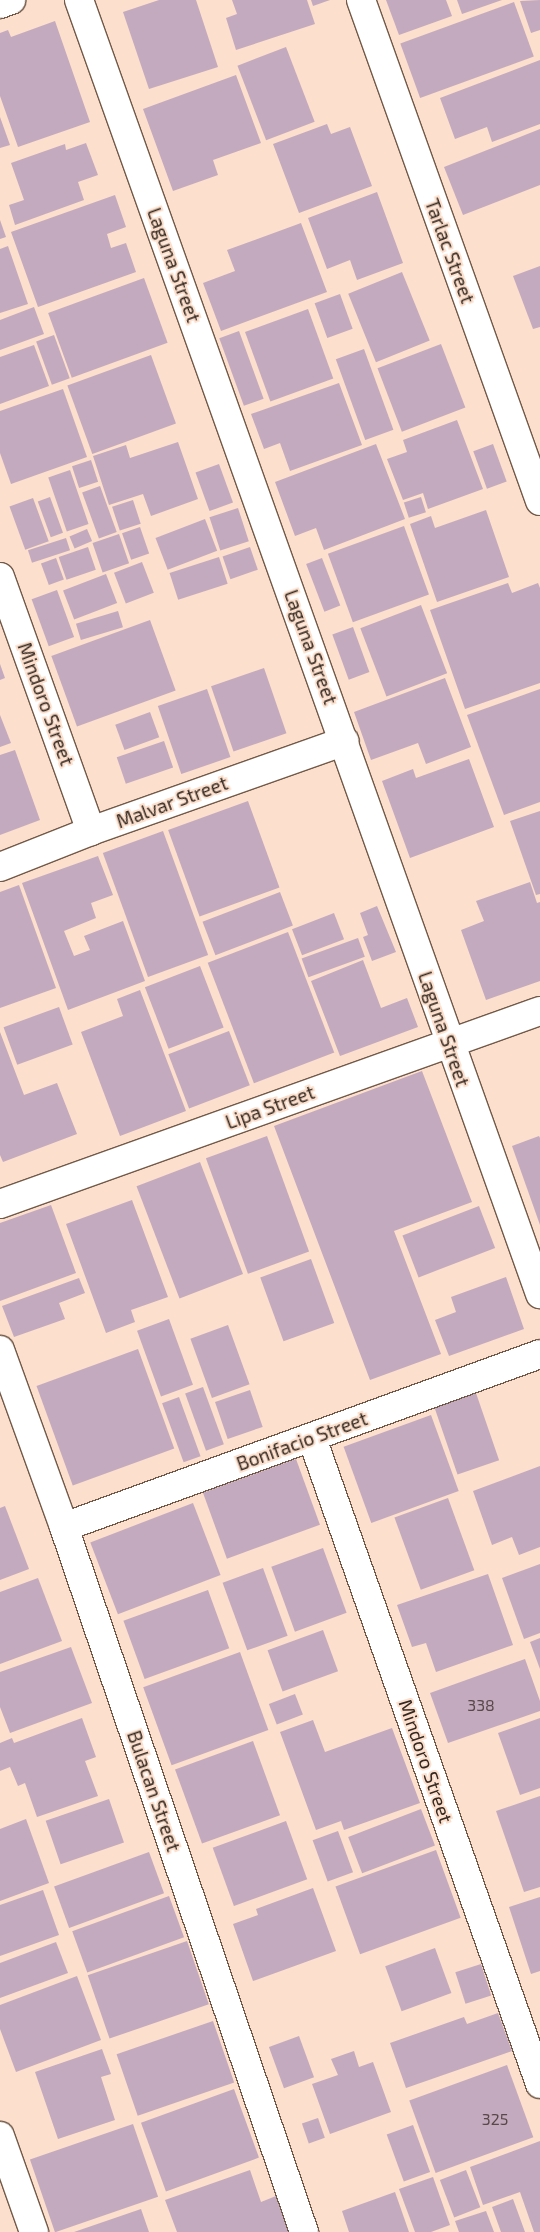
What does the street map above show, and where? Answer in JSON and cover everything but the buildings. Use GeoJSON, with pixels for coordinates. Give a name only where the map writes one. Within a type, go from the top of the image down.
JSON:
{"type":"FeatureCollection","features":[{"type":"Feature","properties":{"kind":"street"},"geometry":{"type":"LineString","coordinates":[[0,4],[11,0]]}},
{"type":"Feature","properties":{"kind":"street","name":"Laguna Street"},"geometry":{"type":"LineString","coordinates":[[79,0],[540,1294]]}},
{"type":"Feature","properties":{"kind":"street","name":"Tarlac Street"},"geometry":{"type":"LineString","coordinates":[[361,0],[540,501]]}},
{"type":"Feature","properties":{"kind":"street","name":"Mindoro Street"},"geometry":{"type":"LineString","coordinates":[[0,577],[91,831]]}},
{"type":"Feature","properties":{"kind":"street","name":"Malvar Street"},"geometry":{"type":"LineString","coordinates":[[0,867],[91,831],[344,741]]}},
{"type":"Feature","properties":{"kind":"street","name":"Lipa Street"},"geometry":{"type":"LineString","coordinates":[[0,1204],[540,1011]]}},
{"type":"Feature","properties":{"kind":"street","name":"Bulacan Street"},"geometry":{"type":"LineString","coordinates":[[0,1350],[64,1528],[304,2232]]}},
{"type":"Feature","properties":{"kind":"street","name":"Bonifacio Street"},"geometry":{"type":"LineString","coordinates":[[64,1528],[540,1354]]}},
{"type":"Feature","properties":{"kind":"street","name":"Mindoro Street"},"geometry":{"type":"LineString","coordinates":[[312,1438],[540,2084]]}},
{"type":"Feature","properties":{"kind":"street"},"geometry":{"type":"LineString","coordinates":[[0,2136],[34,2232]]}}]}
